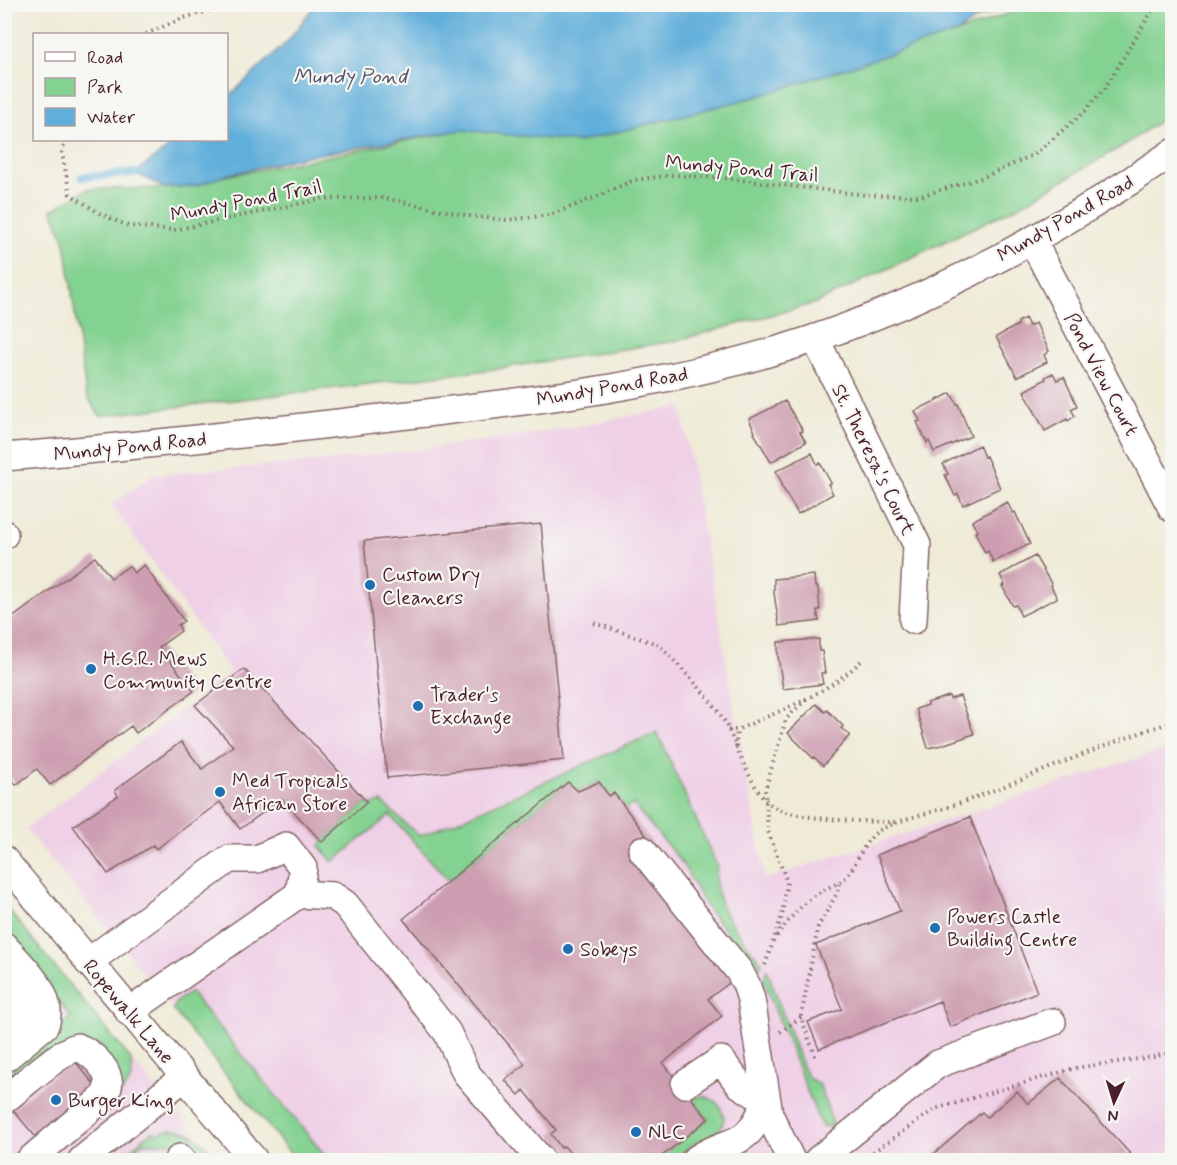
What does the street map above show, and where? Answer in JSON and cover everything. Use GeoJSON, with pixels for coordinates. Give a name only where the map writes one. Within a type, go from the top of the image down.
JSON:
{"type":"FeatureCollection","features":[{"type":"Feature","properties":{"kind":"street","name":"Mundy Pond Road"},"geometry":{"type":"LineString","coordinates":[[4,458],[209,438],[537,399],[638,383],[708,368],[815,338],[909,301],[1032,240],[1126,185],[1173,153]]}},
{"type":"Feature","properties":{"kind":"street","name":"Pond View Court"},"geometry":{"type":"LineString","coordinates":[[1032,240],[1173,508]]}},
{"type":"Feature","properties":{"kind":"street","name":"St. Theresa's Court"},"geometry":{"type":"LineString","coordinates":[[815,338],[917,545],[913,620]]}},
{"type":"Feature","properties":{"kind":"street"},"geometry":{"type":"LineString","coordinates":[[88,962],[229,859],[257,859],[286,846],[303,868],[299,894]]}},
{"type":"Feature","properties":{"kind":"street"},"geometry":{"type":"LineString","coordinates":[[642,850],[739,971],[748,991],[766,1101],[772,1122],[791,1161]]}},
{"type":"Feature","properties":{"kind":"street","name":"Ropewalk Lane"},"geometry":{"type":"LineString","coordinates":[[4,860],[254,1161]]}},
{"type":"Feature","properties":{"kind":"street"},"geometry":{"type":"LineString","coordinates":[[129,1012],[299,894],[333,896],[345,904],[447,1032],[466,1073],[541,1161]]}},
{"type":"Feature","properties":{"kind":"street"},"geometry":{"type":"LineString","coordinates":[[4,946],[35,982],[48,1006],[48,1017],[45,1025],[4,1059]]}},
{"type":"Feature","properties":{"kind":"street"},"geometry":{"type":"LineString","coordinates":[[4,961],[19,984],[23,998],[22,1018],[4,1035]]}},
{"type":"Feature","properties":{"kind":"street"},"geometry":{"type":"LineString","coordinates":[[4,1011],[16,998],[19,984]]}},
{"type":"Feature","properties":{"kind":"street"},"geometry":{"type":"LineString","coordinates":[[818,1161],[938,1064],[1052,1022]]}},
{"type":"Feature","properties":{"kind":"street"},"geometry":{"type":"LineString","coordinates":[[4,1100],[70,1049],[77,1047],[90,1054],[105,1071],[108,1088],[103,1098],[30,1161]]}},
{"type":"Feature","properties":{"kind":"street"},"geometry":{"type":"LineString","coordinates":[[685,1084],[721,1060],[739,1084],[766,1101]]}},
{"type":"Feature","properties":{"kind":"street"},"geometry":{"type":"LineString","coordinates":[[82,1161],[184,1077]]}},
{"type":"Feature","properties":{"kind":"street"},"geometry":{"type":"LineString","coordinates":[[695,1161],[737,1142],[749,1133],[756,1124],[766,1101]]}},
{"type":"Feature","properties":{"kind":"path"},"geometry":{"type":"LineString","coordinates":[[148,33],[183,18],[235,4]]}},
{"type":"Feature","properties":{"kind":"path","name":"Mundy Pond Trail"},"geometry":{"type":"LineString","coordinates":[[64,141],[62,153],[70,194],[99,213],[128,226],[174,230],[322,199],[383,198],[469,216],[507,220],[550,215],[634,180],[673,175],[866,195],[921,196],[984,177],[1035,154],[1085,111],[1104,88],[1156,4]]}},
{"type":"Feature","properties":{"kind":"path"},"geometry":{"type":"LineString","coordinates":[[594,623],[657,644],[720,714],[745,768],[765,801],[777,809],[799,815],[897,822]]}},
{"type":"Feature","properties":{"kind":"path"},"geometry":{"type":"LineString","coordinates":[[728,730],[737,730],[807,699],[845,677],[862,660]]}},
{"type":"Feature","properties":{"kind":"path"},"geometry":{"type":"LineString","coordinates":[[748,991],[765,965],[777,936],[786,900],[787,882],[768,831],[765,789],[786,719],[807,699]]}},
{"type":"Feature","properties":{"kind":"path"},"geometry":{"type":"LineString","coordinates":[[777,936],[786,923],[821,891],[845,879],[861,857],[870,837],[897,822],[960,803],[1129,736],[1173,722]]}},
{"type":"Feature","properties":{"kind":"path"},"geometry":{"type":"LineString","coordinates":[[736,748],[737,730]]}},
{"type":"Feature","properties":{"kind":"path"},"geometry":{"type":"LineString","coordinates":[[815,1056],[801,1017],[818,927],[837,893],[839,883]]}},
{"type":"Feature","properties":{"kind":"path"},"geometry":{"type":"LineString","coordinates":[[869,1155],[935,1109],[1075,1068],[1173,1052]]}},
{"type":"Feature","properties":{"kind":"shaded area"},"geometry":{"type":"Polygon","coordinates":[[[681,406],[765,879],[1172,747],[1172,1160],[296,1160],[26,829],[231,673],[111,504],[154,475],[334,460],[474,442],[563,429],[681,406]]]}},
{"type":"Feature","properties":{"kind":"shaded area"},"geometry":{"type":"Polygon","coordinates":[[[4,906],[130,1058],[218,1160],[5,1160],[4,906]]]}},
{"type":"Feature","properties":{"kind":"green space"},"geometry":{"type":"Polygon","coordinates":[[[1031,5],[1172,5],[1172,112],[1126,144],[1015,208],[816,303],[675,341],[496,369],[100,416],[86,395],[65,242],[52,210],[87,189],[165,188],[956,33],[1031,5]]]}},
{"type":"Feature","properties":{"kind":"green space"},"geometry":{"type":"Polygon","coordinates":[[[657,732],[717,866],[716,881],[722,907],[762,964],[758,970],[704,904],[683,864],[633,804],[626,809],[614,794],[609,796],[599,782],[578,791],[568,782],[449,881],[390,815],[333,862],[320,847],[322,842],[367,802],[369,805],[382,802],[419,836],[657,732]]]}},
{"type":"Feature","properties":{"kind":"green space"},"geometry":{"type":"Polygon","coordinates":[[[5,906],[130,1058],[132,1071],[129,1082],[113,1100],[102,1050],[5,1090],[4,1073],[71,1017],[5,938],[5,906]]]}},
{"type":"Feature","properties":{"kind":"green space"},"geometry":{"type":"Polygon","coordinates":[[[767,970],[803,1068],[808,1077],[820,1086],[834,1127],[822,1126],[819,1121],[763,979],[767,970]]]}},
{"type":"Feature","properties":{"kind":"green space"},"geometry":{"type":"Polygon","coordinates":[[[190,992],[329,1160],[296,1160],[173,1010],[176,1002],[190,992]]]}},
{"type":"Feature","properties":{"kind":"green space"},"geometry":{"type":"Polygon","coordinates":[[[704,1096],[715,1102],[722,1111],[721,1128],[711,1137],[692,1145],[678,1160],[657,1160],[708,1119],[692,1098],[704,1096]]]}},
{"type":"Feature","properties":{"kind":"green space"},"geometry":{"type":"Polygon","coordinates":[[[170,1129],[192,1135],[203,1143],[218,1160],[195,1160],[181,1143],[142,1143],[121,1160],[117,1160],[153,1131],[157,1134],[170,1129]]]}},
{"type":"Feature","properties":{"kind":"water","name":"Mundy Pond"},"geometry":{"type":"Polygon","coordinates":[[[315,4],[1020,5],[981,16],[956,33],[759,96],[579,142],[462,130],[307,156],[226,175],[196,186],[165,188],[135,173],[177,141],[228,141],[228,97],[288,41],[315,4]]]}},
{"type":"Feature","properties":{"kind":"building"},"geometry":{"type":"Polygon","coordinates":[[[1025,318],[1029,326],[1036,323],[1049,351],[1044,355],[1047,362],[1017,377],[996,337],[1018,325],[1018,322],[1025,318]]]}},
{"type":"Feature","properties":{"kind":"building"},"geometry":{"type":"Polygon","coordinates":[[[1053,373],[1057,380],[1064,377],[1077,406],[1071,409],[1075,416],[1045,431],[1024,391],[1053,373]]]}},
{"type":"Feature","properties":{"kind":"building"},"geometry":{"type":"Polygon","coordinates":[[[951,393],[971,436],[934,452],[917,422],[920,421],[915,411],[951,393]]]}},
{"type":"Feature","properties":{"kind":"building"},"geometry":{"type":"Polygon","coordinates":[[[785,401],[803,431],[800,432],[806,442],[771,462],[754,433],[749,419],[785,401]]]}},
{"type":"Feature","properties":{"kind":"building"},"geometry":{"type":"Polygon","coordinates":[[[979,445],[1000,488],[963,505],[958,494],[955,496],[945,475],[948,474],[943,464],[979,445]]]}},
{"type":"Feature","properties":{"kind":"building"},"geometry":{"type":"Polygon","coordinates":[[[812,453],[831,483],[828,484],[833,494],[798,514],[781,485],[776,471],[812,453]]]}},
{"type":"Feature","properties":{"kind":"building"},"geometry":{"type":"Polygon","coordinates":[[[1007,502],[1013,513],[1015,512],[1030,544],[993,562],[988,551],[985,553],[972,521],[1007,502]]]}},
{"type":"Feature","properties":{"kind":"building"},"geometry":{"type":"Polygon","coordinates":[[[541,524],[564,760],[387,778],[364,541],[541,524]]]}},
{"type":"Feature","properties":{"kind":"building"},"geometry":{"type":"Polygon","coordinates":[[[1035,556],[1057,598],[1021,616],[1002,586],[1005,585],[1000,575],[1035,556]]]}},
{"type":"Feature","properties":{"kind":"building","name":"H.G.R. Mews Community Centre"},"geometry":{"type":"Polygon","coordinates":[[[95,557],[111,578],[129,566],[134,573],[144,565],[184,621],[178,625],[181,631],[159,647],[194,691],[136,733],[131,726],[50,785],[37,769],[16,785],[4,769],[4,624],[95,557]]]}},
{"type":"Feature","properties":{"kind":"building"},"geometry":{"type":"Polygon","coordinates":[[[814,575],[815,587],[818,587],[819,621],[779,626],[774,579],[814,575]]]}},
{"type":"Feature","properties":{"kind":"building"},"geometry":{"type":"Polygon","coordinates":[[[819,639],[819,651],[822,651],[825,673],[821,673],[823,684],[783,689],[778,642],[819,639]]]}},
{"type":"Feature","properties":{"kind":"building"},"geometry":{"type":"Polygon","coordinates":[[[244,669],[367,802],[322,842],[282,799],[240,829],[220,802],[156,849],[153,845],[108,874],[73,826],[118,796],[115,790],[181,742],[202,769],[233,746],[195,705],[244,669]]]}},
{"type":"Feature","properties":{"kind":"building"},"geometry":{"type":"Polygon","coordinates":[[[949,696],[950,699],[960,696],[974,734],[928,748],[916,709],[949,696]]]}},
{"type":"Feature","properties":{"kind":"building"},"geometry":{"type":"Polygon","coordinates":[[[816,704],[825,712],[827,710],[843,726],[841,728],[850,735],[823,766],[788,733],[816,704]]]}},
{"type":"Feature","properties":{"kind":"building"},"geometry":{"type":"Polygon","coordinates":[[[568,782],[578,791],[599,782],[609,796],[614,793],[649,839],[733,980],[708,999],[722,1016],[663,1063],[708,1119],[657,1160],[576,1160],[564,1146],[561,1148],[551,1134],[556,1130],[524,1090],[519,1095],[505,1080],[525,1064],[403,919],[568,782]]]}},
{"type":"Feature","properties":{"kind":"building","name":"Powers Castle Building Centre"},"geometry":{"type":"Polygon","coordinates":[[[970,817],[1037,992],[950,1027],[940,1001],[819,1049],[808,1022],[842,1009],[816,945],[900,911],[877,855],[970,817]]]}},
{"type":"Feature","properties":{"kind":"building","name":"Burger King"},"geometry":{"type":"Polygon","coordinates":[[[73,1059],[100,1091],[39,1141],[12,1109],[73,1059]]]}},
{"type":"Feature","properties":{"kind":"building"},"geometry":{"type":"Polygon","coordinates":[[[1060,1078],[1136,1160],[927,1160],[982,1112],[987,1117],[1017,1091],[1028,1104],[1060,1078]]]}},
{"type":"Feature","properties":{"kind":"waterway"},"geometry":{"type":"LineString","coordinates":[[82,177],[135,173]]}},
{"type":"Feature","properties":{"kind":"place","name":"Custom Dry Cleaners"},"geometry":{"type":"Point","coordinates":[370,585]}},
{"type":"Feature","properties":{"kind":"place","name":"H.G.R. Mews Community Centre"},"geometry":{"type":"Point","coordinates":[91,669]}},
{"type":"Feature","properties":{"kind":"place","name":"Trader's Exchange"},"geometry":{"type":"Point","coordinates":[418,706]}},
{"type":"Feature","properties":{"kind":"place","name":"Med Tropicals African Store"},"geometry":{"type":"Point","coordinates":[220,792]}},
{"type":"Feature","properties":{"kind":"place","name":"Powers Castle Building Centre"},"geometry":{"type":"Point","coordinates":[935,928]}},
{"type":"Feature","properties":{"kind":"place","name":"Sobeys"},"geometry":{"type":"Point","coordinates":[568,949]}},
{"type":"Feature","properties":{"kind":"place","name":"Burger King"},"geometry":{"type":"Point","coordinates":[56,1100]}},
{"type":"Feature","properties":{"kind":"place","name":"NLC"},"geometry":{"type":"Point","coordinates":[636,1132]}}]}
